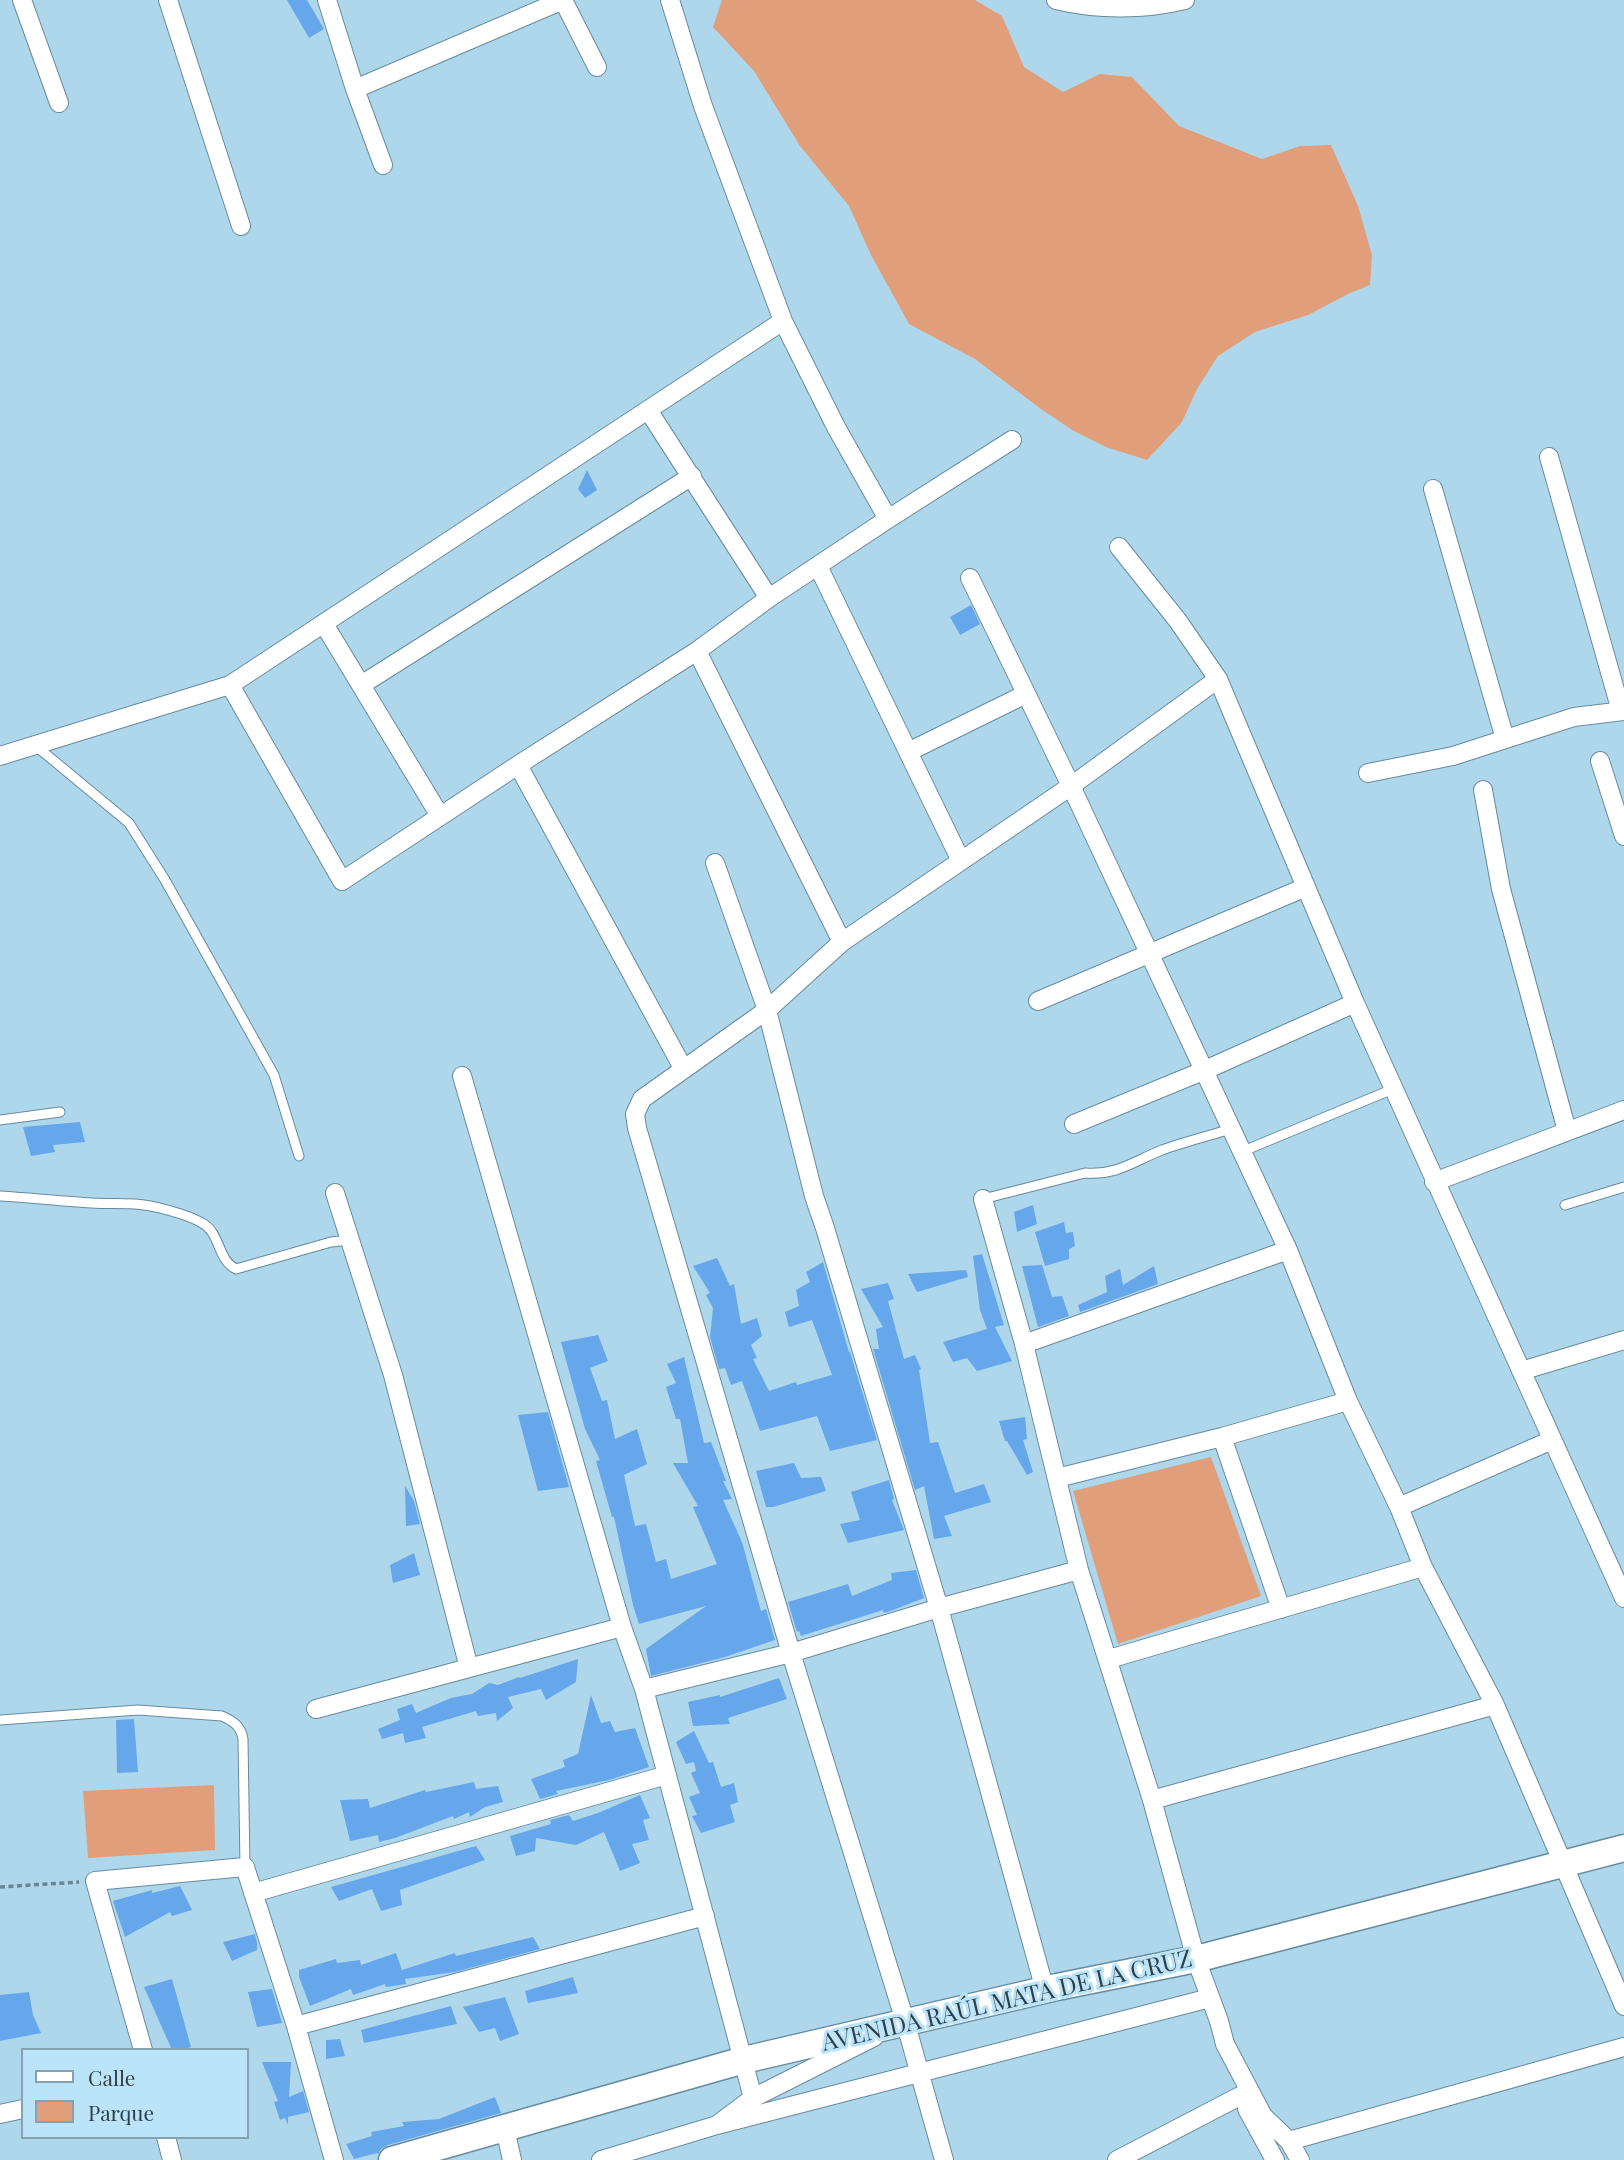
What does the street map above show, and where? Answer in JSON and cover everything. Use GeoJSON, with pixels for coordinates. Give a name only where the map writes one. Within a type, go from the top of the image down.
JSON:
{"type":"FeatureCollection","features":[{"type":"Feature","properties":{"kind":"street"},"geometry":{"type":"LineString","coordinates":[[22,0],[59,103]]}},
{"type":"Feature","properties":{"kind":"street"},"geometry":{"type":"LineString","coordinates":[[167,0],[241,226]]}},
{"type":"Feature","properties":{"kind":"street"},"geometry":{"type":"LineString","coordinates":[[327,0],[383,165]]}},
{"type":"Feature","properties":{"kind":"street"},"geometry":{"type":"LineString","coordinates":[[355,89],[563,0],[597,67]]}},
{"type":"Feature","properties":{"kind":"street"},"geometry":{"type":"LineString","coordinates":[[670,0],[703,106],[783,321],[836,427],[888,519]]}},
{"type":"Feature","properties":{"kind":"street"},"geometry":{"type":"LineString","coordinates":[[1056,0],[1087,6],[1125,7],[1161,6],[1185,0]]}},
{"type":"Feature","properties":{"kind":"street"},"geometry":{"type":"LineString","coordinates":[[0,756],[230,685],[783,321]]}},
{"type":"Feature","properties":{"kind":"street"},"geometry":{"type":"LineString","coordinates":[[648,410],[769,598]]}},
{"type":"Feature","properties":{"kind":"street"},"geometry":{"type":"LineString","coordinates":[[230,685],[342,881],[696,651],[769,598],[1012,440]]}},
{"type":"Feature","properties":{"kind":"street"},"geometry":{"type":"LineString","coordinates":[[1368,773],[1453,756],[1574,717],[1623,711],[1549,457]]}},
{"type":"Feature","properties":{"kind":"street"},"geometry":{"type":"LineString","coordinates":[[361,685],[692,476]]}},
{"type":"Feature","properties":{"kind":"street"},"geometry":{"type":"LineString","coordinates":[[1433,489],[1505,739]]}},
{"type":"Feature","properties":{"kind":"street"},"geometry":{"type":"LineString","coordinates":[[1119,547],[1178,621],[1218,679],[1434,1182],[1624,1598]]}},
{"type":"Feature","properties":{"kind":"street"},"geometry":{"type":"LineString","coordinates":[[818,566],[961,861]]}},
{"type":"Feature","properties":{"kind":"street"},"geometry":{"type":"LineString","coordinates":[[970,578],[1071,786],[1288,1250],[1348,1401],[1399,1507],[1423,1567],[1495,1705],[1624,2006]]}},
{"type":"Feature","properties":{"kind":"street"},"geometry":{"type":"LineString","coordinates":[[324,624],[440,816]]}},
{"type":"Feature","properties":{"kind":"street"},"geometry":{"type":"LineString","coordinates":[[696,651],[842,942]]}},
{"type":"Feature","properties":{"kind":"street"},"geometry":{"type":"LineString","coordinates":[[944,2160],[905,2021],[791,1653],[635,1114],[642,1100],[767,1010],[842,942],[1071,786],[1218,679]]}},
{"type":"Feature","properties":{"kind":"street"},"geometry":{"type":"LineString","coordinates":[[908,752],[1026,694]]}},
{"type":"Feature","properties":{"kind":"street"},"geometry":{"type":"LineString","coordinates":[[1600,761],[1624,836]]}},
{"type":"Feature","properties":{"kind":"street"},"geometry":{"type":"LineString","coordinates":[[517,765],[683,1068]]}},
{"type":"Feature","properties":{"kind":"street"},"geometry":{"type":"LineString","coordinates":[[1483,790],[1501,889],[1567,1131]]}},
{"type":"Feature","properties":{"kind":"street"},"geometry":{"type":"LineString","coordinates":[[715,863],[767,1010],[814,1196],[939,1608],[1045,1990]]}},
{"type":"Feature","properties":{"kind":"street"},"geometry":{"type":"LineString","coordinates":[[1038,1001],[1306,887]]}},
{"type":"Feature","properties":{"kind":"street"},"geometry":{"type":"LineString","coordinates":[[1074,1124],[1203,1071],[1355,1003]]}},
{"type":"Feature","properties":{"kind":"street"},"geometry":{"type":"LineString","coordinates":[[462,1076],[622,1627],[644,1689],[753,2098]]}},
{"type":"Feature","properties":{"kind":"street"},"geometry":{"type":"LineString","coordinates":[[1434,1182],[1624,1110]]}},
{"type":"Feature","properties":{"kind":"street"},"geometry":{"type":"LineString","coordinates":[[335,1192],[393,1375],[469,1668]]}},
{"type":"Feature","properties":{"kind":"street"},"geometry":{"type":"LineString","coordinates":[[983,1199],[1024,1344],[1079,1570],[1152,1800],[1196,1959],[1219,2021],[1228,2069],[1275,2160]]}},
{"type":"Feature","properties":{"kind":"street"},"geometry":{"type":"LineString","coordinates":[[1024,1344],[1288,1250]]}},
{"type":"Feature","properties":{"kind":"street"},"geometry":{"type":"LineString","coordinates":[[1521,1371],[1624,1340]]}},
{"type":"Feature","properties":{"kind":"street"},"geometry":{"type":"LineString","coordinates":[[1057,1478],[1222,1437],[1348,1401]]}},
{"type":"Feature","properties":{"kind":"street"},"geometry":{"type":"LineString","coordinates":[[1222,1437],[1281,1609]]}},
{"type":"Feature","properties":{"kind":"street"},"geometry":{"type":"LineString","coordinates":[[1399,1507],[1552,1440]]}},
{"type":"Feature","properties":{"kind":"street"},"geometry":{"type":"LineString","coordinates":[[1108,1659],[1423,1567]]}},
{"type":"Feature","properties":{"kind":"street"},"geometry":{"type":"LineString","coordinates":[[644,1689],[791,1653],[939,1608],[1079,1570]]}},
{"type":"Feature","properties":{"kind":"street"},"geometry":{"type":"LineString","coordinates":[[316,1709],[622,1627]]}},
{"type":"Feature","properties":{"kind":"street"},"geometry":{"type":"LineString","coordinates":[[1152,1800],[1495,1705]]}},
{"type":"Feature","properties":{"kind":"street"},"geometry":{"type":"LineString","coordinates":[[253,1893],[667,1775]]}},
{"type":"Feature","properties":{"kind":"street","name":"AVENIDA RAÚL MATA DE LA CRUZ"},"geometry":{"type":"LineString","coordinates":[[392,2160],[744,2060],[905,2021],[1196,1959],[1624,1848]]}},
{"type":"Feature","properties":{"kind":"street"},"geometry":{"type":"LineString","coordinates":[[141,2048],[95,1881],[245,1867],[296,2026],[334,2160]]}},
{"type":"Feature","properties":{"kind":"street"},"geometry":{"type":"LineString","coordinates":[[296,2026],[705,1916]]}},
{"type":"Feature","properties":{"kind":"street"},"geometry":{"type":"LineString","coordinates":[[601,2160],[717,2125],[1210,1998]]}},
{"type":"Feature","properties":{"kind":"street"},"geometry":{"type":"LineString","coordinates":[[717,2125],[753,2098],[905,2021]]}},
{"type":"Feature","properties":{"kind":"street"},"geometry":{"type":"LineString","coordinates":[[1225,2044],[1263,2116],[1289,2141],[1300,2160]]}},
{"type":"Feature","properties":{"kind":"street"},"geometry":{"type":"LineString","coordinates":[[1289,2141],[1624,2047]]}},
{"type":"Feature","properties":{"kind":"street"},"geometry":{"type":"LineString","coordinates":[[1117,2160],[1240,2096]]}},
{"type":"Feature","properties":{"kind":"street"},"geometry":{"type":"LineString","coordinates":[[0,2115],[21,2110]]}},
{"type":"Feature","properties":{"kind":"street"},"geometry":{"type":"LineString","coordinates":[[505,2129],[512,2160]]}},
{"type":"Feature","properties":{"kind":"street"},"geometry":{"type":"LineString","coordinates":[[167,2139],[172,2160]]}},
{"type":"Feature","properties":{"kind":"lane"},"geometry":{"type":"LineString","coordinates":[[34,745],[129,823],[165,880],[274,1075],[299,1156]]}},
{"type":"Feature","properties":{"kind":"lane"},"geometry":{"type":"LineString","coordinates":[[1241,1152],[1393,1089]]}},
{"type":"Feature","properties":{"kind":"lane"},"geometry":{"type":"LineString","coordinates":[[0,1120],[60,1112]]}},
{"type":"Feature","properties":{"kind":"lane"},"geometry":{"type":"LineString","coordinates":[[983,1199],[1085,1173],[1115,1171],[1163,1150],[1231,1129]]}},
{"type":"Feature","properties":{"kind":"lane"},"geometry":{"type":"LineString","coordinates":[[1565,1205],[1624,1187]]}},
{"type":"Feature","properties":{"kind":"lane"},"geometry":{"type":"LineString","coordinates":[[0,1196],[137,1204],[173,1213],[203,1223],[211,1230],[227,1263],[236,1269],[331,1242],[350,1240]]}},
{"type":"Feature","properties":{"kind":"lane"},"geometry":{"type":"LineString","coordinates":[[0,1720],[138,1710],[222,1716],[232,1720],[242,1731],[243,1738],[245,1867]]}},
{"type":"Feature","properties":{"kind":"path"},"geometry":{"type":"LineString","coordinates":[[0,1887],[95,1881]]}},
{"type":"Feature","properties":{"kind":"green space"},"geometry":{"type":"Polygon","coordinates":[[[722,0],[975,0],[1002,16],[1024,67],[1063,92],[1100,74],[1132,77],[1179,126],[1262,159],[1300,146],[1331,145],[1358,206],[1372,255],[1370,285],[1308,315],[1255,332],[1218,356],[1197,389],[1182,422],[1147,460],[1106,447],[1074,431],[1041,409],[975,359],[909,324],[871,255],[849,206],[800,146],[754,71],[713,27],[722,0]]]}},
{"type":"Feature","properties":{"kind":"green space"},"geometry":{"type":"Polygon","coordinates":[[[1211,1457],[1261,1596],[1118,1644],[1073,1491],[1211,1457]]]}},
{"type":"Feature","properties":{"kind":"green space"},"geometry":{"type":"Polygon","coordinates":[[[214,1785],[215,1850],[88,1858],[83,1791],[214,1785]]]}},
{"type":"Feature","properties":{"kind":"building"},"geometry":{"type":"Polygon","coordinates":[[[287,0],[307,0],[324,29],[309,38],[287,0]]]}},
{"type":"Feature","properties":{"kind":"building"},"geometry":{"type":"Polygon","coordinates":[[[587,470],[597,490],[585,498],[578,489],[587,470]]]}},
{"type":"Feature","properties":{"kind":"building"},"geometry":{"type":"Polygon","coordinates":[[[971,605],[980,624],[960,635],[950,617],[971,605]]]}},
{"type":"Feature","properties":{"kind":"building"},"geometry":{"type":"Polygon","coordinates":[[[80,1122],[85,1142],[53,1145],[55,1152],[31,1156],[23,1127],[80,1122]]]}},
{"type":"Feature","properties":{"kind":"building"},"geometry":{"type":"Polygon","coordinates":[[[1033,1205],[1037,1224],[1017,1232],[1014,1212],[1033,1205]]]}},
{"type":"Feature","properties":{"kind":"building"},"geometry":{"type":"Polygon","coordinates":[[[1064,1222],[1066,1233],[1073,1232],[1075,1246],[1069,1249],[1069,1259],[1045,1266],[1035,1232],[1064,1222]]]}},
{"type":"Feature","properties":{"kind":"building"},"geometry":{"type":"Polygon","coordinates":[[[982,1254],[1004,1325],[995,1327],[1012,1361],[977,1371],[967,1358],[953,1362],[943,1342],[987,1329],[980,1310],[973,1256],[982,1254]]]}},
{"type":"Feature","properties":{"kind":"building"},"geometry":{"type":"Polygon","coordinates":[[[717,1258],[730,1286],[734,1284],[741,1324],[757,1318],[762,1336],[751,1345],[757,1358],[753,1359],[769,1391],[832,1375],[812,1320],[789,1327],[785,1312],[799,1306],[796,1290],[810,1282],[806,1272],[823,1262],[877,1440],[830,1451],[817,1416],[760,1431],[742,1381],[731,1385],[725,1368],[719,1369],[710,1337],[713,1308],[706,1295],[710,1293],[693,1266],[717,1258]]]}},
{"type":"Feature","properties":{"kind":"building"},"geometry":{"type":"Polygon","coordinates":[[[1042,1265],[1052,1297],[1062,1296],[1069,1316],[1038,1327],[1022,1266],[1042,1265]]]}},
{"type":"Feature","properties":{"kind":"building"},"geometry":{"type":"Polygon","coordinates":[[[1154,1266],[1158,1284],[1080,1312],[1078,1305],[1107,1292],[1105,1276],[1120,1269],[1123,1285],[1154,1266]]]}},
{"type":"Feature","properties":{"kind":"building"},"geometry":{"type":"Polygon","coordinates":[[[966,1270],[968,1277],[917,1292],[908,1274],[966,1270]]]}},
{"type":"Feature","properties":{"kind":"building"},"geometry":{"type":"Polygon","coordinates":[[[888,1283],[894,1299],[888,1301],[904,1359],[915,1355],[921,1369],[919,1370],[930,1443],[938,1442],[955,1493],[984,1484],[991,1502],[944,1516],[952,1536],[934,1539],[924,1486],[915,1490],[873,1349],[879,1349],[876,1329],[883,1327],[861,1289],[888,1283]]]}},
{"type":"Feature","properties":{"kind":"building"},"geometry":{"type":"Polygon","coordinates":[[[598,1335],[608,1361],[590,1368],[602,1401],[607,1400],[615,1439],[637,1429],[647,1464],[624,1475],[635,1526],[646,1524],[656,1562],[666,1559],[671,1579],[717,1564],[693,1507],[698,1506],[673,1463],[688,1463],[680,1419],[676,1419],[666,1387],[676,1383],[667,1364],[684,1357],[704,1443],[711,1442],[726,1481],[723,1481],[732,1499],[723,1500],[742,1542],[761,1611],[766,1609],[775,1640],[725,1657],[651,1676],[646,1649],[706,1606],[639,1624],[614,1517],[596,1461],[600,1460],[585,1429],[561,1342],[598,1335]]]}},
{"type":"Feature","properties":{"kind":"building"},"geometry":{"type":"Polygon","coordinates":[[[548,1412],[569,1487],[538,1491],[518,1415],[548,1412]]]}},
{"type":"Feature","properties":{"kind":"building"},"geometry":{"type":"Polygon","coordinates":[[[1025,1417],[1027,1439],[1023,1440],[1033,1472],[1027,1475],[1005,1441],[999,1421],[1025,1417]]]}},
{"type":"Feature","properties":{"kind":"building"},"geometry":{"type":"Polygon","coordinates":[[[794,1463],[801,1478],[821,1477],[826,1491],[766,1507],[756,1471],[794,1463]]]}},
{"type":"Feature","properties":{"kind":"building"},"geometry":{"type":"Polygon","coordinates":[[[889,1480],[894,1499],[892,1500],[904,1530],[848,1543],[840,1524],[860,1520],[851,1492],[889,1480]]]}},
{"type":"Feature","properties":{"kind":"building"},"geometry":{"type":"Polygon","coordinates":[[[405,1486],[414,1501],[420,1524],[406,1526],[405,1486]]]}},
{"type":"Feature","properties":{"kind":"building"},"geometry":{"type":"Polygon","coordinates":[[[414,1553],[420,1575],[393,1583],[390,1565],[414,1553]]]}},
{"type":"Feature","properties":{"kind":"building"},"geometry":{"type":"Polygon","coordinates":[[[916,1570],[924,1598],[884,1613],[883,1610],[801,1636],[799,1631],[797,1632],[788,1602],[848,1584],[852,1596],[892,1580],[891,1573],[916,1570]]]}},
{"type":"Feature","properties":{"kind":"building"},"geometry":{"type":"Polygon","coordinates":[[[578,1659],[576,1682],[546,1700],[541,1689],[508,1697],[513,1708],[497,1721],[496,1713],[478,1716],[476,1711],[422,1727],[426,1738],[405,1743],[403,1733],[382,1739],[378,1729],[400,1720],[397,1709],[412,1704],[416,1713],[451,1698],[472,1694],[489,1683],[498,1685],[578,1659]]]}},
{"type":"Feature","properties":{"kind":"building"},"geometry":{"type":"Polygon","coordinates":[[[779,1678],[787,1699],[728,1718],[730,1724],[693,1726],[688,1702],[720,1697],[779,1678]]]}},
{"type":"Feature","properties":{"kind":"building"},"geometry":{"type":"Polygon","coordinates":[[[591,1695],[601,1723],[610,1721],[615,1732],[635,1728],[649,1767],[609,1780],[556,1791],[558,1794],[540,1799],[531,1779],[565,1767],[563,1760],[578,1754],[591,1695]]]}},
{"type":"Feature","properties":{"kind":"building"},"geometry":{"type":"Polygon","coordinates":[[[134,1719],[138,1772],[117,1773],[116,1720],[134,1719]]]}},
{"type":"Feature","properties":{"kind":"building"},"geometry":{"type":"Polygon","coordinates":[[[694,1731],[709,1763],[713,1762],[721,1787],[734,1783],[738,1802],[730,1805],[735,1822],[701,1833],[692,1816],[697,1815],[689,1797],[700,1793],[691,1773],[696,1771],[694,1762],[686,1764],[676,1742],[694,1731]]]}},
{"type":"Feature","properties":{"kind":"building"},"geometry":{"type":"Polygon","coordinates":[[[474,1782],[476,1789],[498,1786],[503,1802],[485,1807],[470,1817],[469,1812],[454,1819],[453,1816],[395,1838],[379,1842],[378,1835],[350,1841],[340,1800],[368,1799],[370,1808],[425,1790],[426,1792],[474,1782]]]}},
{"type":"Feature","properties":{"kind":"building"},"geometry":{"type":"Polygon","coordinates":[[[640,1795],[650,1818],[643,1820],[649,1840],[632,1844],[640,1863],[620,1871],[604,1832],[576,1845],[536,1838],[535,1851],[516,1856],[510,1836],[551,1824],[550,1820],[569,1815],[573,1821],[640,1795]]]}},
{"type":"Feature","properties":{"kind":"building"},"geometry":{"type":"Polygon","coordinates":[[[476,1846],[485,1860],[400,1890],[402,1905],[381,1911],[372,1889],[339,1901],[331,1887],[476,1846]]]}},
{"type":"Feature","properties":{"kind":"building"},"geometry":{"type":"Polygon","coordinates":[[[180,1886],[192,1910],[172,1916],[170,1912],[125,1937],[113,1901],[152,1890],[152,1893],[180,1886]]]}},
{"type":"Feature","properties":{"kind":"building"},"geometry":{"type":"Polygon","coordinates":[[[255,1934],[257,1950],[232,1961],[223,1942],[255,1934]]]}},
{"type":"Feature","properties":{"kind":"building"},"geometry":{"type":"Polygon","coordinates":[[[533,1937],[540,1949],[455,1972],[405,1979],[406,1984],[386,1987],[385,1984],[353,1995],[351,1989],[310,2006],[299,1977],[299,1970],[336,1959],[337,1963],[360,1960],[361,1965],[396,1953],[402,1970],[455,1953],[456,1956],[533,1937]]]}},
{"type":"Feature","properties":{"kind":"building"},"geometry":{"type":"Polygon","coordinates":[[[573,1977],[578,1993],[528,2003],[525,1991],[573,1977]]]}},
{"type":"Feature","properties":{"kind":"building"},"geometry":{"type":"Polygon","coordinates":[[[172,1979],[191,2047],[171,2048],[144,1987],[172,1979]]]}},
{"type":"Feature","properties":{"kind":"building"},"geometry":{"type":"Polygon","coordinates":[[[272,1989],[282,2023],[257,2027],[248,1992],[272,1989]]]}},
{"type":"Feature","properties":{"kind":"building"},"geometry":{"type":"Polygon","coordinates":[[[29,1992],[33,2015],[41,2033],[0,2041],[0,1995],[29,1992]]]}},
{"type":"Feature","properties":{"kind":"building"},"geometry":{"type":"Polygon","coordinates":[[[505,1997],[519,2034],[500,2041],[495,2028],[479,2032],[463,2007],[505,1997]]]}},
{"type":"Feature","properties":{"kind":"building"},"geometry":{"type":"Polygon","coordinates":[[[451,2006],[457,2024],[364,2043],[361,2030],[451,2006]]]}},
{"type":"Feature","properties":{"kind":"building"},"geometry":{"type":"Polygon","coordinates":[[[340,2039],[345,2056],[326,2059],[326,2040],[340,2039]]]}},
{"type":"Feature","properties":{"kind":"building"},"geometry":{"type":"Polygon","coordinates":[[[262,2062],[291,2062],[289,2097],[303,2091],[309,2112],[288,2117],[288,2125],[285,2118],[280,2120],[274,2102],[278,2101],[262,2062]]]}},
{"type":"Feature","properties":{"kind":"building"},"geometry":{"type":"Polygon","coordinates":[[[495,2097],[501,2113],[388,2145],[378,2154],[354,2159],[346,2144],[372,2136],[371,2132],[404,2126],[402,2122],[439,2119],[495,2097]]]}}]}
